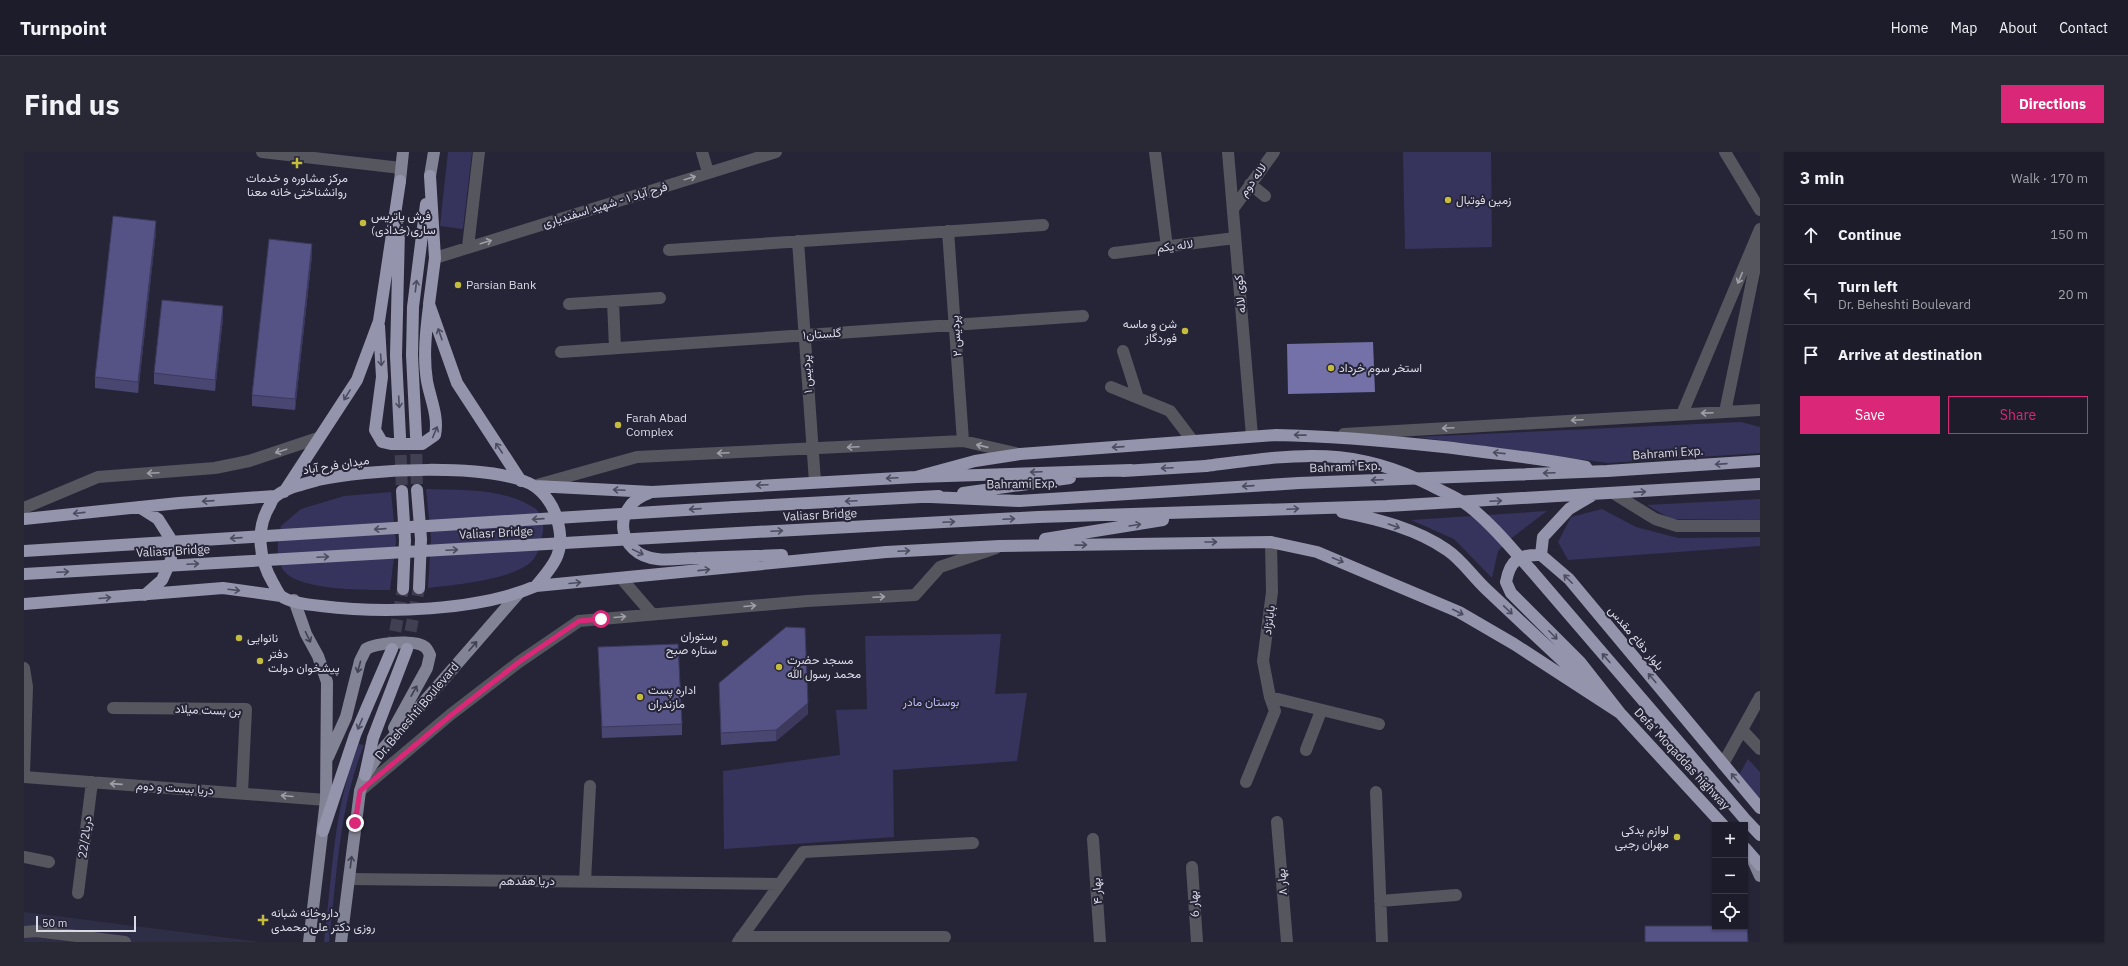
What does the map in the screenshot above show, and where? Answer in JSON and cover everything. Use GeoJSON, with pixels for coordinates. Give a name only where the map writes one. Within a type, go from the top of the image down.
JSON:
{"type":"FeatureCollection","features":[{"type":"Feature","properties":{"kind":"highway"},"geometry":{"type":"LineString","coordinates":[[378,321],[382,377],[375,430],[382,442],[391,444],[422,444],[435,435],[437,426],[427,379],[426,333],[435,258],[430,176]]}},
{"type":"Feature","properties":{"kind":"highway"},"geometry":{"type":"LineString","coordinates":[[416,436],[412,355],[413,307],[430,176]]}},
{"type":"Feature","properties":{"kind":"highway"},"geometry":{"type":"LineString","coordinates":[[281,596],[266,571],[259,543],[262,517],[280,494],[357,380],[378,321],[400,181]]}},
{"type":"Feature","properties":{"kind":"highway"},"geometry":{"type":"LineString","coordinates":[[400,181],[396,356],[400,437]]}},
{"type":"Feature","properties":{"kind":"highway"},"geometry":{"type":"LineString","coordinates":[[429,304],[457,383],[521,481]]}},
{"type":"Feature","properties":{"kind":"highway"},"geometry":{"type":"LineString","coordinates":[[916,476],[975,461],[1020,454],[1252,436],[1318,435],[1538,458],[1607,471]]}},
{"type":"Feature","properties":{"kind":"highway"},"geometry":{"type":"LineString","coordinates":[[535,486],[652,492],[916,476],[1131,470],[1206,466],[1312,455],[1338,456],[1369,461],[1412,476],[1469,507],[1493,528],[1760,835]]}},
{"type":"Feature","properties":{"kind":"highway","name":"Bahrami Exp."},"geometry":{"type":"LineString","coordinates":[[931,497],[1019,501],[1299,483],[1607,471],[1760,461]]}},
{"type":"Feature","properties":{"kind":"highway","name":"میدان فرح آباد"},"geometry":{"type":"LineString","coordinates":[[24,519],[280,494],[299,485],[326,478],[374,472],[430,470],[483,472],[508,476],[535,486],[554,507],[560,531],[560,554],[551,569],[536,586],[518,594],[472,603],[422,608],[352,610],[303,604],[281,596],[223,588],[24,604]]}},
{"type":"Feature","properties":{"kind":"highway"},"geometry":{"type":"LineString","coordinates":[[931,497],[1131,470]]}},
{"type":"Feature","properties":{"kind":"highway"},"geometry":{"type":"LineString","coordinates":[[1000,546],[1212,512],[1387,506],[1613,494],[1760,484]]}},
{"type":"Feature","properties":{"kind":"highway"},"geometry":{"type":"LineString","coordinates":[[417,490],[420,539],[419,588]]}},
{"type":"Feature","properties":{"kind":"highway"},"geometry":{"type":"LineString","coordinates":[[402,491],[405,540],[403,589]]}},
{"type":"Feature","properties":{"kind":"highway"},"geometry":{"type":"LineString","coordinates":[[652,492],[639,496],[630,505],[625,512],[622,524],[625,538],[633,550],[656,560],[886,552],[1000,546],[1270,542],[1317,552],[1458,612],[1514,644],[1620,713]]}},
{"type":"Feature","properties":{"kind":"highway"},"geometry":{"type":"LineString","coordinates":[[1593,495],[1569,509],[1554,524],[1543,537],[1541,555],[1530,555],[1519,558],[1512,563],[1506,582],[1511,593],[1580,662],[1620,713]]}},
{"type":"Feature","properties":{"kind":"highway","name":"Valiasr Bridge"},"geometry":{"type":"LineString","coordinates":[[24,551],[734,507],[931,497]]}},
{"type":"Feature","properties":{"kind":"highway"},"geometry":{"type":"LineString","coordinates":[[139,507],[158,519],[170,538],[171,560],[162,580],[145,595]]}},
{"type":"Feature","properties":{"kind":"highway"},"geometry":{"type":"LineString","coordinates":[[1315,508],[1367,517],[1389,524],[1424,536],[1448,551],[1537,638],[1620,713]]}},
{"type":"Feature","properties":{"kind":"highway","name":"Valiasr Bridge"},"geometry":{"type":"LineString","coordinates":[[24,574],[738,533],[970,521],[1212,512]]}},
{"type":"Feature","properties":{"kind":"highway"},"geometry":{"type":"LineString","coordinates":[[536,586],[886,552]]}},
{"type":"Feature","properties":{"kind":"highway","name":"بلوار دفاع مقدس"},"geometry":{"type":"LineString","coordinates":[[1541,555],[1569,579],[1760,808]]}},
{"type":"Feature","properties":{"kind":"highway"},"geometry":{"type":"LineString","coordinates":[[323,831],[355,736],[392,649]]}},
{"type":"Feature","properties":{"kind":"highway"},"geometry":{"type":"LineString","coordinates":[[365,775],[373,738],[407,649]]}},
{"type":"Feature","properties":{"kind":"highway","name":"Defa' Moqaddas highway"},"geometry":{"type":"LineString","coordinates":[[1620,713],[1721,822]]}},
{"type":"Feature","properties":{"kind":"highway"},"geometry":{"type":"LineString","coordinates":[[1748,852],[1760,865]]}},
{"type":"Feature","properties":{"kind":"main road"},"geometry":{"type":"LineString","coordinates":[[400,181],[402,152]]}},
{"type":"Feature","properties":{"kind":"main road"},"geometry":{"type":"LineString","coordinates":[[430,176],[434,152]]}},
{"type":"Feature","properties":{"kind":"main road","name":"Dr. Beheshti Boulevard"},"geometry":{"type":"LineString","coordinates":[[341,942],[360,791],[365,775],[382,750],[518,594]]}},
{"type":"Feature","properties":{"kind":"main road"},"geometry":{"type":"LineString","coordinates":[[294,600],[306,634],[318,656],[326,682],[326,800],[309,942]]}},
{"type":"Feature","properties":{"kind":"main road"},"geometry":{"type":"LineString","coordinates":[[326,761],[346,717],[360,661],[366,649],[379,644],[417,643],[426,647],[430,655],[427,668],[382,750]]}},
{"type":"Feature","properties":{"kind":"main road"},"geometry":{"type":"LineString","coordinates":[[1748,853],[1760,876]]}},
{"type":"Feature","properties":{"kind":"street"},"geometry":{"type":"LineString","coordinates":[[262,152],[402,168]]}},
{"type":"Feature","properties":{"kind":"street"},"geometry":{"type":"LineString","coordinates":[[468,247],[479,152]]}},
{"type":"Feature","properties":{"kind":"street"},"geometry":{"type":"LineString","coordinates":[[702,152],[708,172]]}},
{"type":"Feature","properties":{"kind":"street","name":"فرح آباد ۱ - شهید اسفندیاری"},"geometry":{"type":"LineString","coordinates":[[435,258],[776,152]]}},
{"type":"Feature","properties":{"kind":"street"},"geometry":{"type":"LineString","coordinates":[[1155,152],[1167,246]]}},
{"type":"Feature","properties":{"kind":"street","name":"کوی لاله"},"geometry":{"type":"LineString","coordinates":[[1228,152],[1252,436]]}},
{"type":"Feature","properties":{"kind":"street","name":"لاله دوم"},"geometry":{"type":"LineString","coordinates":[[1233,209],[1274,152]]}},
{"type":"Feature","properties":{"kind":"street"},"geometry":{"type":"LineString","coordinates":[[1725,152],[1760,210]]}},
{"type":"Feature","properties":{"kind":"street"},"geometry":{"type":"LineString","coordinates":[[1250,184],[1266,196]]}},
{"type":"Feature","properties":{"kind":"street"},"geometry":{"type":"LineString","coordinates":[[669,250],[1043,224]]}},
{"type":"Feature","properties":{"kind":"street"},"geometry":{"type":"LineString","coordinates":[[1682,414],[1760,229]]}},
{"type":"Feature","properties":{"kind":"street","name":"پردیس ۲"},"geometry":{"type":"LineString","coordinates":[[948,231],[963,441]]}},
{"type":"Feature","properties":{"kind":"street","name":"لاله یکم"},"geometry":{"type":"LineString","coordinates":[[1114,253],[1235,238]]}},
{"type":"Feature","properties":{"kind":"street","name":"پردیس ۱"},"geometry":{"type":"LineString","coordinates":[[798,241],[815,482]]}},
{"type":"Feature","properties":{"kind":"street"},"geometry":{"type":"LineString","coordinates":[[1725,412],[1760,241]]}},
{"type":"Feature","properties":{"kind":"street"},"geometry":{"type":"LineString","coordinates":[[569,304],[660,298]]}},
{"type":"Feature","properties":{"kind":"street"},"geometry":{"type":"LineString","coordinates":[[613,301],[615,348]]}},
{"type":"Feature","properties":{"kind":"street","name":"گلستان۱"},"geometry":{"type":"LineString","coordinates":[[561,352],[1083,316]]}},
{"type":"Feature","properties":{"kind":"street"},"geometry":{"type":"LineString","coordinates":[[1122,351],[1138,398]]}},
{"type":"Feature","properties":{"kind":"street"},"geometry":{"type":"LineString","coordinates":[[1111,387],[1170,411],[1192,440]]}},
{"type":"Feature","properties":{"kind":"street"},"geometry":{"type":"LineString","coordinates":[[1318,435],[1760,410]]}},
{"type":"Feature","properties":{"kind":"street"},"geometry":{"type":"LineString","coordinates":[[24,508],[98,476],[215,468],[249,461],[318,438]]}},
{"type":"Feature","properties":{"kind":"street"},"geometry":{"type":"LineString","coordinates":[[535,486],[637,457],[963,441],[1020,454]]}},
{"type":"Feature","properties":{"kind":"street"},"geometry":{"type":"LineString","coordinates":[[1613,494],[1655,520],[1677,526],[1760,526]]}},
{"type":"Feature","properties":{"kind":"street","name":"بابانژاد"},"geometry":{"type":"LineString","coordinates":[[1246,782],[1275,711],[1270,697],[1263,661],[1272,592],[1270,542]]}},
{"type":"Feature","properties":{"kind":"street"},"geometry":{"type":"LineString","coordinates":[[360,791],[462,706],[519,662],[579,621],[807,601],[915,595],[940,567],[1000,546]]}},
{"type":"Feature","properties":{"kind":"street"},"geometry":{"type":"LineString","coordinates":[[621,578],[652,614]]}},
{"type":"Feature","properties":{"kind":"street"},"geometry":{"type":"LineString","coordinates":[[24,668],[27,687],[24,773]]}},
{"type":"Feature","properties":{"kind":"street"},"geometry":{"type":"LineString","coordinates":[[1270,697],[1321,711],[1379,724]]}},
{"type":"Feature","properties":{"kind":"street"},"geometry":{"type":"LineString","coordinates":[[1723,764],[1760,697]]}},
{"type":"Feature","properties":{"kind":"street","name":"بن بست میلاد"},"geometry":{"type":"LineString","coordinates":[[113,708],[246,710],[242,793]]}},
{"type":"Feature","properties":{"kind":"street"},"geometry":{"type":"LineString","coordinates":[[1306,750],[1321,711]]}},
{"type":"Feature","properties":{"kind":"street"},"geometry":{"type":"LineString","coordinates":[[1742,730],[1760,749]]}},
{"type":"Feature","properties":{"kind":"street","name":"دریا بیست و دوم"},"geometry":{"type":"LineString","coordinates":[[24,777],[326,800]]}},
{"type":"Feature","properties":{"kind":"street","name":"دریا22/2"},"geometry":{"type":"LineString","coordinates":[[78,893],[92,782]]}},
{"type":"Feature","properties":{"kind":"street"},"geometry":{"type":"LineString","coordinates":[[585,881],[590,786]]}},
{"type":"Feature","properties":{"kind":"street"},"geometry":{"type":"LineString","coordinates":[[1376,792],[1382,942]]}},
{"type":"Feature","properties":{"kind":"street","name":"بهار ۸"},"geometry":{"type":"LineString","coordinates":[[1277,822],[1287,942]]}},
{"type":"Feature","properties":{"kind":"street","name":"بهار ۴"},"geometry":{"type":"LineString","coordinates":[[1093,839],[1100,942]]}},
{"type":"Feature","properties":{"kind":"street"},"geometry":{"type":"LineString","coordinates":[[740,940],[803,852],[973,843]]}},
{"type":"Feature","properties":{"kind":"street"},"geometry":{"type":"LineString","coordinates":[[24,857],[49,862]]}},
{"type":"Feature","properties":{"kind":"street","name":"بهار 6"},"geometry":{"type":"LineString","coordinates":[[1192,866],[1196,942]]}},
{"type":"Feature","properties":{"kind":"street","name":"دریا هفدهم"},"geometry":{"type":"LineString","coordinates":[[349,879],[780,884]]}},
{"type":"Feature","properties":{"kind":"street"},"geometry":{"type":"LineString","coordinates":[[1380,901],[1456,895]]}},
{"type":"Feature","properties":{"kind":"street"},"geometry":{"type":"LineString","coordinates":[[24,932],[36,931],[125,942]]}},
{"type":"Feature","properties":{"kind":"street"},"geometry":{"type":"LineString","coordinates":[[740,940],[945,937]]}},
{"type":"Feature","properties":{"kind":"shaded area","name":"استخر سوم خرداد"},"geometry":{"type":"Polygon","coordinates":[[[1373,342],[1375,392],[1288,394],[1287,344],[1373,342]]]}},
{"type":"Feature","properties":{"kind":"shaded area"},"geometry":{"type":"Polygon","coordinates":[[[24,912],[259,942],[24,942],[24,912]]]}},
{"type":"Feature","properties":{"kind":"green space"},"geometry":{"type":"Polygon","coordinates":[[[448,152],[472,152],[463,229],[440,226],[448,152]]]}},
{"type":"Feature","properties":{"kind":"green space","name":"زمین فوتبال"},"geometry":{"type":"Polygon","coordinates":[[[1403,152],[1491,152],[1492,247],[1405,249],[1403,152]]]}},
{"type":"Feature","properties":{"kind":"green space"},"geometry":{"type":"Polygon","coordinates":[[[1741,422],[1760,427],[1760,453],[1608,463],[1417,437],[1741,422]]]}},
{"type":"Feature","properties":{"kind":"green space"},"geometry":{"type":"Polygon","coordinates":[[[426,489],[467,490],[495,493],[508,496],[533,507],[540,515],[543,528],[536,556],[531,562],[522,568],[510,573],[482,581],[428,588],[431,538],[426,489]]]}},
{"type":"Feature","properties":{"kind":"green space"},"geometry":{"type":"Polygon","coordinates":[[[391,492],[396,541],[390,590],[332,588],[315,585],[289,576],[282,568],[278,558],[278,542],[281,526],[301,509],[344,496],[391,492]]]}},
{"type":"Feature","properties":{"kind":"green space"},"geometry":{"type":"Polygon","coordinates":[[[1760,499],[1760,520],[1671,519],[1647,505],[1760,499]]]}},
{"type":"Feature","properties":{"kind":"green space"},"geometry":{"type":"Polygon","coordinates":[[[1602,509],[1636,527],[1678,538],[1760,537],[1760,546],[1568,560],[1558,542],[1571,517],[1602,509]]]}},
{"type":"Feature","properties":{"kind":"green space"},"geometry":{"type":"Polygon","coordinates":[[[1547,511],[1513,537],[1498,551],[1492,578],[1454,539],[1411,520],[1547,511]]]}},
{"type":"Feature","properties":{"kind":"green space","name":"بوستان مادر"},"geometry":{"type":"Polygon","coordinates":[[[1001,634],[995,694],[1027,693],[1017,761],[893,770],[894,837],[724,849],[723,771],[840,755],[836,710],[867,709],[865,636],[1001,634]]]}},
{"type":"Feature","properties":{"kind":"green space"},"geometry":{"type":"Polygon","coordinates":[[[359,744],[364,745],[349,793],[344,817],[329,942],[324,942],[339,815],[344,790],[359,744]]]}},
{"type":"Feature","properties":{"kind":"green space"},"geometry":{"type":"Polygon","coordinates":[[[1748,759],[1760,772],[1760,805],[1736,780],[1748,759]]]}},
{"type":"Feature","properties":{"kind":"building"},"geometry":{"type":"Polygon","coordinates":[[[113,216],[156,221],[138,382],[95,377],[113,216]]]}},
{"type":"Feature","properties":{"kind":"building"},"geometry":{"type":"Polygon","coordinates":[[[269,239],[312,244],[295,399],[252,395],[269,239]]]}},
{"type":"Feature","properties":{"kind":"building"},"geometry":{"type":"Polygon","coordinates":[[[162,300],[223,306],[215,380],[154,373],[162,300]]]}},
{"type":"Feature","properties":{"kind":"building","name":"مسجد حضرت محمد رسول الله"},"geometry":{"type":"Polygon","coordinates":[[[786,627],[805,628],[808,703],[776,730],[721,733],[719,683],[786,627]]]}},
{"type":"Feature","properties":{"kind":"building","name":"اداره پست مازندران"},"geometry":{"type":"Polygon","coordinates":[[[678,644],[682,724],[602,727],[598,647],[678,644]]]}},
{"type":"Feature","properties":{"kind":"building"},"geometry":{"type":"Polygon","coordinates":[[[1645,926],[1712,926],[1712,930],[1747,930],[1748,942],[1645,942],[1645,926]]]}},
{"type":"Feature","properties":{"kind":"tunnel"},"geometry":{"type":"LineString","coordinates":[[416,436],[417,490]]}},
{"type":"Feature","properties":{"kind":"tunnel"},"geometry":{"type":"LineString","coordinates":[[400,437],[402,491]]}},
{"type":"Feature","properties":{"kind":"tunnel"},"geometry":{"type":"LineString","coordinates":[[407,649],[419,588]]}},
{"type":"Feature","properties":{"kind":"tunnel"},"geometry":{"type":"LineString","coordinates":[[392,649],[403,589]]}},
{"type":"Feature","properties":{"kind":"place","name":"مرکز مشاوره و خدمات روانشناختی خانه معنا"},"geometry":{"type":"Point","coordinates":[297,163]}},
{"type":"Feature","properties":{"kind":"place","name":"زمین فوتبال"},"geometry":{"type":"Point","coordinates":[1448,200]}},
{"type":"Feature","properties":{"kind":"place","name":"فرش پاتریس (خدادی)ساری"},"geometry":{"type":"Point","coordinates":[363,223]}},
{"type":"Feature","properties":{"kind":"place","name":"Parsian Bank"},"geometry":{"type":"Point","coordinates":[458,285]}},
{"type":"Feature","properties":{"kind":"place","name":"شن و ماسه فوردگاز"},"geometry":{"type":"Point","coordinates":[1185,331]}},
{"type":"Feature","properties":{"kind":"place","name":"استخر سوم خرداد"},"geometry":{"type":"Point","coordinates":[1331,368]}},
{"type":"Feature","properties":{"kind":"place","name":"Farah Abad Complex"},"geometry":{"type":"Point","coordinates":[618,425]}},
{"type":"Feature","properties":{"kind":"place","name":"نانوایی"},"geometry":{"type":"Point","coordinates":[239,638]}},
{"type":"Feature","properties":{"kind":"place","name":"رستوران ستاره صبح"},"geometry":{"type":"Point","coordinates":[725,643]}},
{"type":"Feature","properties":{"kind":"place","name":"دفتر پیشخوان دولت"},"geometry":{"type":"Point","coordinates":[260,661]}},
{"type":"Feature","properties":{"kind":"place","name":"مسجد حضرت محمد رسول الله"},"geometry":{"type":"Point","coordinates":[779,667]}},
{"type":"Feature","properties":{"kind":"place","name":"اداره پست مازندران"},"geometry":{"type":"Point","coordinates":[640,697]}},
{"type":"Feature","properties":{"kind":"place","name":"لوازم یدکی مهران رجبی"},"geometry":{"type":"Point","coordinates":[1677,837]}},
{"type":"Feature","properties":{"kind":"place","name":"داروخانه شبانه روزی دکتر علی محمدی"},"geometry":{"type":"Point","coordinates":[263,920]}},
{"type":"Feature","properties":{"kind":"route"},"geometry":{"type":"LineString","coordinates":[[355,823],[360,791],[450,716],[519,662],[579,621],[601,619]]}}]}
